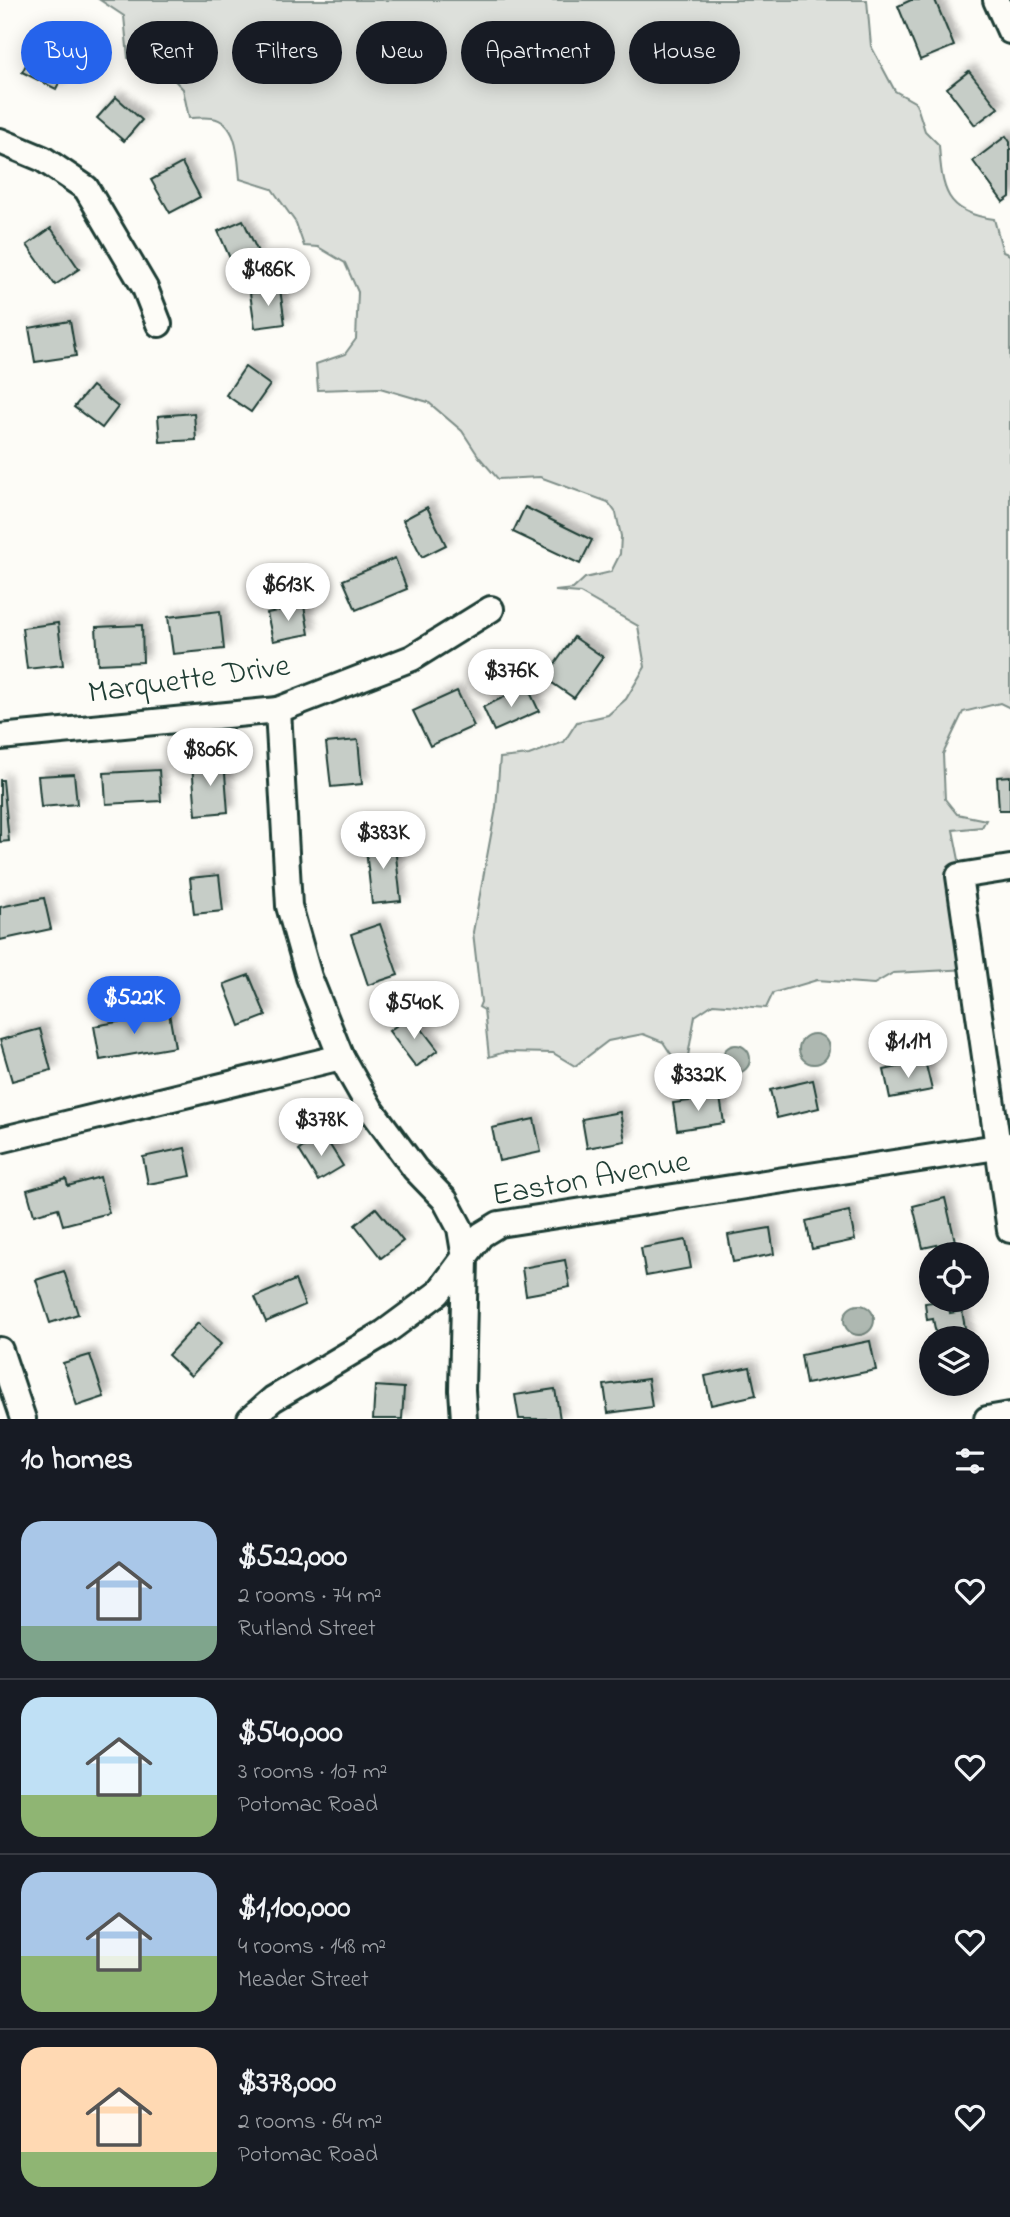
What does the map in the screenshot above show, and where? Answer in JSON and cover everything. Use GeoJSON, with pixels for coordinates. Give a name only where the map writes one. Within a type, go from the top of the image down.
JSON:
{"type":"FeatureCollection","features":[{"type":"Feature","properties":{"kind":"street"},"geometry":{"type":"LineString","coordinates":[[996,0],[1010,31]]}},
{"type":"Feature","properties":{"kind":"street"},"geometry":{"type":"LineString","coordinates":[[0,141],[43,159],[86,188],[145,288],[159,324]]}},
{"type":"Feature","properties":{"kind":"street","name":"Marquette Drive"},"geometry":{"type":"LineString","coordinates":[[0,737],[278,710],[412,658],[491,609]]}},
{"type":"Feature","properties":{"kind":"street"},"geometry":{"type":"LineString","coordinates":[[278,710],[289,908],[309,977],[341,1057],[370,1108],[415,1169],[445,1200],[460,1228],[465,1258],[462,1390],[464,1419]]}},
{"type":"Feature","properties":{"kind":"street"},"geometry":{"type":"LineString","coordinates":[[1010,868],[959,876],[1004,1146],[1010,1230]]}},
{"type":"Feature","properties":{"kind":"street"},"geometry":{"type":"LineString","coordinates":[[0,1140],[341,1057]]}},
{"type":"Feature","properties":{"kind":"street","name":"Easton Avenue"},"geometry":{"type":"LineString","coordinates":[[250,1419],[273,1399],[384,1334],[438,1293],[481,1235],[499,1224],[1004,1146]]}},
{"type":"Feature","properties":{"kind":"street"},"geometry":{"type":"LineString","coordinates":[[0,1350],[23,1419]]}},
{"type":"Feature","properties":{"kind":"street"},"geometry":{"type":"LineString","coordinates":[[987,1419],[1010,1415]]}},
{"type":"Feature","properties":{"kind":"shaded area"},"geometry":{"type":"Polygon","coordinates":[[[100,0],[867,0],[871,46],[895,91],[916,103],[925,131],[939,145],[942,174],[949,196],[965,211],[994,219],[1003,252],[1010,255],[1010,708],[1000,703],[963,712],[943,754],[945,799],[957,814],[986,820],[982,827],[953,830],[960,865],[969,969],[893,973],[874,984],[817,980],[773,993],[766,1008],[713,1004],[695,1016],[688,1056],[675,1060],[663,1042],[643,1034],[608,1041],[575,1066],[553,1053],[505,1052],[489,1057],[484,1010],[479,1007],[481,1002],[473,932],[496,808],[500,758],[529,755],[564,742],[577,722],[608,715],[626,699],[645,667],[638,626],[580,593],[555,591],[573,589],[585,578],[611,572],[620,554],[621,536],[616,513],[608,502],[540,477],[498,479],[462,431],[428,402],[380,388],[318,390],[316,364],[345,354],[356,339],[358,292],[345,263],[318,247],[304,246],[296,223],[272,189],[240,179],[235,142],[227,126],[212,118],[189,118],[183,89],[178,84],[218,84],[218,21],[126,21],[126,37],[124,16],[100,0]]]}},
{"type":"Feature","properties":{"kind":"shaded area"},"geometry":{"type":"Polygon","coordinates":[[[814,1034],[825,1038],[829,1049],[825,1060],[814,1064],[803,1060],[799,1049],[803,1038],[814,1034]]]}},
{"type":"Feature","properties":{"kind":"shaded area"},"geometry":{"type":"Polygon","coordinates":[[[736,1045],[746,1049],[750,1059],[746,1069],[736,1073],[726,1069],[722,1059],[726,1049],[736,1045]]]}},
{"type":"Feature","properties":{"kind":"shaded area"},"geometry":{"type":"Polygon","coordinates":[[[859,1305],[870,1309],[874,1320],[870,1331],[859,1335],[848,1331],[844,1320],[848,1309],[859,1305]]]}},
{"type":"Feature","properties":{"kind":"building"},"geometry":{"type":"Polygon","coordinates":[[[911,0],[935,0],[954,46],[920,60],[898,6],[911,0]]]}},
{"type":"Feature","properties":{"kind":"building"},"geometry":{"type":"Polygon","coordinates":[[[969,71],[998,108],[975,125],[947,88],[969,71]]]}},
{"type":"Feature","properties":{"kind":"building"},"geometry":{"type":"Polygon","coordinates":[[[46,84],[58,84],[56,89],[46,84]]]}},
{"type":"Feature","properties":{"kind":"building"},"geometry":{"type":"Polygon","coordinates":[[[116,97],[142,120],[124,141],[97,118],[116,97]]]}},
{"type":"Feature","properties":{"kind":"building"},"geometry":{"type":"Polygon","coordinates":[[[1006,136],[1010,142],[1010,197],[1003,202],[973,161],[1006,136]]]}},
{"type":"Feature","properties":{"kind":"building"},"geometry":{"type":"Polygon","coordinates":[[[182,163],[200,197],[170,213],[151,180],[182,163]]]}},
{"type":"Feature","properties":{"kind":"building"},"geometry":{"type":"Polygon","coordinates":[[[243,220],[258,252],[232,263],[218,231],[243,220]]]}},
{"type":"Feature","properties":{"kind":"building"},"geometry":{"type":"Polygon","coordinates":[[[51,228],[79,269],[55,285],[27,245],[51,228]]]}},
{"type":"Feature","properties":{"kind":"building"},"geometry":{"type":"Polygon","coordinates":[[[280,289],[285,324],[255,328],[250,293],[280,289]]]}},
{"type":"Feature","properties":{"kind":"building"},"geometry":{"type":"Polygon","coordinates":[[[70,321],[76,356],[35,362],[29,328],[70,321]]]}},
{"type":"Feature","properties":{"kind":"building"},"geometry":{"type":"Polygon","coordinates":[[[245,367],[270,385],[251,412],[226,395],[245,367]]]}},
{"type":"Feature","properties":{"kind":"building"},"geometry":{"type":"Polygon","coordinates":[[[92,386],[118,407],[102,428],[74,407],[92,386]]]}},
{"type":"Feature","properties":{"kind":"building"},"geometry":{"type":"Polygon","coordinates":[[[194,413],[196,440],[160,442],[158,416],[194,413]]]}},
{"type":"Feature","properties":{"kind":"building"},"geometry":{"type":"Polygon","coordinates":[[[427,507],[446,545],[422,557],[403,520],[427,507]]]}},
{"type":"Feature","properties":{"kind":"building"},"geometry":{"type":"Polygon","coordinates":[[[525,507],[592,540],[580,564],[513,532],[525,507]]]}},
{"type":"Feature","properties":{"kind":"building"},"geometry":{"type":"Polygon","coordinates":[[[395,558],[407,589],[356,610],[343,580],[395,558]]]}},
{"type":"Feature","properties":{"kind":"building"},"geometry":{"type":"Polygon","coordinates":[[[304,606],[309,634],[273,641],[267,613],[304,606]]]}},
{"type":"Feature","properties":{"kind":"building"},"geometry":{"type":"Polygon","coordinates":[[[220,611],[224,649],[173,654],[168,617],[220,611]]]}},
{"type":"Feature","properties":{"kind":"building"},"geometry":{"type":"Polygon","coordinates":[[[58,623],[63,665],[27,669],[22,628],[58,623]]]}},
{"type":"Feature","properties":{"kind":"building"},"geometry":{"type":"Polygon","coordinates":[[[142,625],[143,662],[98,664],[96,627],[142,625]]]}},
{"type":"Feature","properties":{"kind":"building"},"geometry":{"type":"Polygon","coordinates":[[[574,637],[603,657],[574,698],[545,678],[574,637]]]}},
{"type":"Feature","properties":{"kind":"building"},"geometry":{"type":"Polygon","coordinates":[[[527,686],[539,711],[494,731],[483,707],[527,686]]]}},
{"type":"Feature","properties":{"kind":"building"},"geometry":{"type":"Polygon","coordinates":[[[457,691],[474,726],[430,746],[413,711],[457,691]]]}},
{"type":"Feature","properties":{"kind":"building"},"geometry":{"type":"Polygon","coordinates":[[[358,740],[362,784],[331,787],[326,743],[358,740]]]}},
{"type":"Feature","properties":{"kind":"building"},"geometry":{"type":"Polygon","coordinates":[[[224,761],[228,812],[196,815],[192,764],[224,761]]]}},
{"type":"Feature","properties":{"kind":"building"},"geometry":{"type":"Polygon","coordinates":[[[159,770],[161,801],[106,804],[104,773],[159,770]]]}},
{"type":"Feature","properties":{"kind":"building"},"geometry":{"type":"Polygon","coordinates":[[[74,774],[77,804],[41,807],[38,776],[74,774]]]}},
{"type":"Feature","properties":{"kind":"building"},"geometry":{"type":"Polygon","coordinates":[[[1010,776],[1010,810],[999,810],[997,777],[1010,776]]]}},
{"type":"Feature","properties":{"kind":"building"},"geometry":{"type":"Polygon","coordinates":[[[0,780],[3,780],[9,841],[0,842],[0,780]]]}},
{"type":"Feature","properties":{"kind":"building"},"geometry":{"type":"Polygon","coordinates":[[[394,838],[401,901],[372,904],[365,841],[394,838]]]}},
{"type":"Feature","properties":{"kind":"building"},"geometry":{"type":"Polygon","coordinates":[[[219,875],[223,911],[194,914],[190,878],[219,875]]]}},
{"type":"Feature","properties":{"kind":"building"},"geometry":{"type":"Polygon","coordinates":[[[44,898],[51,929],[0,940],[0,907],[44,898]]]}},
{"type":"Feature","properties":{"kind":"building"},"geometry":{"type":"Polygon","coordinates":[[[380,924],[398,975],[368,985],[351,934],[380,924]]]}},
{"type":"Feature","properties":{"kind":"building"},"geometry":{"type":"Polygon","coordinates":[[[249,975],[266,1016],[240,1026],[224,984],[249,975]]]}},
{"type":"Feature","properties":{"kind":"building"},"geometry":{"type":"Polygon","coordinates":[[[169,1013],[175,1047],[100,1060],[94,1026],[169,1013]]]}},
{"type":"Feature","properties":{"kind":"building"},"geometry":{"type":"Polygon","coordinates":[[[411,1015],[438,1050],[416,1067],[389,1031],[411,1015]]]}},
{"type":"Feature","properties":{"kind":"building"},"geometry":{"type":"Polygon","coordinates":[[[40,1029],[51,1070],[12,1081],[0,1040],[40,1029]]]}},
{"type":"Feature","properties":{"kind":"building"},"geometry":{"type":"Polygon","coordinates":[[[925,1061],[932,1090],[890,1098],[884,1070],[925,1061]]]}},
{"type":"Feature","properties":{"kind":"building"},"geometry":{"type":"Polygon","coordinates":[[[813,1080],[819,1108],[777,1118],[770,1090],[813,1080]]]}},
{"type":"Feature","properties":{"kind":"building"},"geometry":{"type":"Polygon","coordinates":[[[720,1097],[724,1123],[677,1130],[673,1103],[720,1097]]]}},
{"type":"Feature","properties":{"kind":"building"},"geometry":{"type":"Polygon","coordinates":[[[620,1112],[625,1141],[587,1148],[582,1119],[620,1112]]]}},
{"type":"Feature","properties":{"kind":"building"},"geometry":{"type":"Polygon","coordinates":[[[534,1119],[541,1152],[499,1161],[492,1128],[534,1119]]]}},
{"type":"Feature","properties":{"kind":"building"},"geometry":{"type":"Polygon","coordinates":[[[323,1134],[343,1166],[318,1181],[299,1150],[323,1134]]]}},
{"type":"Feature","properties":{"kind":"building"},"geometry":{"type":"Polygon","coordinates":[[[185,1148],[191,1176],[148,1184],[143,1157],[185,1148]]]}},
{"type":"Feature","properties":{"kind":"building"},"geometry":{"type":"Polygon","coordinates":[[[100,1177],[109,1213],[63,1225],[58,1208],[34,1215],[27,1190],[66,1179],[68,1186],[100,1177]]]}},
{"type":"Feature","properties":{"kind":"building"},"geometry":{"type":"Polygon","coordinates":[[[945,1198],[955,1241],[922,1242],[913,1206],[945,1198]]]}},
{"type":"Feature","properties":{"kind":"building"},"geometry":{"type":"Polygon","coordinates":[[[376,1208],[403,1241],[381,1258],[355,1225],[376,1208]]]}},
{"type":"Feature","properties":{"kind":"building"},"geometry":{"type":"Polygon","coordinates":[[[849,1211],[855,1240],[812,1249],[806,1221],[849,1211]]]}},
{"type":"Feature","properties":{"kind":"building"},"geometry":{"type":"Polygon","coordinates":[[[770,1228],[774,1254],[733,1262],[728,1235],[770,1228]]]}},
{"type":"Feature","properties":{"kind":"building"},"geometry":{"type":"Polygon","coordinates":[[[686,1240],[691,1268],[646,1276],[641,1248],[686,1240]]]}},
{"type":"Feature","properties":{"kind":"building"},"geometry":{"type":"Polygon","coordinates":[[[565,1260],[570,1287],[526,1295],[522,1268],[565,1260]]]}},
{"type":"Feature","properties":{"kind":"building"},"geometry":{"type":"Polygon","coordinates":[[[64,1271],[78,1314],[50,1323],[36,1280],[64,1271]]]}},
{"type":"Feature","properties":{"kind":"building"},"geometry":{"type":"Polygon","coordinates":[[[295,1280],[305,1305],[266,1322],[255,1297],[295,1280]]]}},
{"type":"Feature","properties":{"kind":"building"},"geometry":{"type":"Polygon","coordinates":[[[926,1312],[962,1312],[965,1326],[934,1326],[933,1319],[927,1320],[926,1312]]]}},
{"type":"Feature","properties":{"kind":"building"},"geometry":{"type":"Polygon","coordinates":[[[198,1323],[221,1344],[191,1376],[168,1355],[198,1323]]]}},
{"type":"Feature","properties":{"kind":"building"},"geometry":{"type":"Polygon","coordinates":[[[870,1341],[876,1370],[806,1384],[801,1355],[870,1341]]]}},
{"type":"Feature","properties":{"kind":"building"},"geometry":{"type":"Polygon","coordinates":[[[90,1355],[104,1397],[77,1406],[63,1363],[90,1355]]]}},
{"type":"Feature","properties":{"kind":"building"},"geometry":{"type":"Polygon","coordinates":[[[750,1367],[756,1395],[711,1405],[705,1376],[750,1367]]]}},
{"type":"Feature","properties":{"kind":"building"},"geometry":{"type":"Polygon","coordinates":[[[648,1379],[652,1407],[608,1413],[604,1385],[648,1379]]]}},
{"type":"Feature","properties":{"kind":"building"},"geometry":{"type":"Polygon","coordinates":[[[375,1386],[404,1388],[402,1419],[373,1419],[375,1386]]]}},
{"type":"Feature","properties":{"kind":"building"},"geometry":{"type":"Polygon","coordinates":[[[555,1389],[560,1419],[519,1419],[515,1395],[555,1389]]]}}]}
